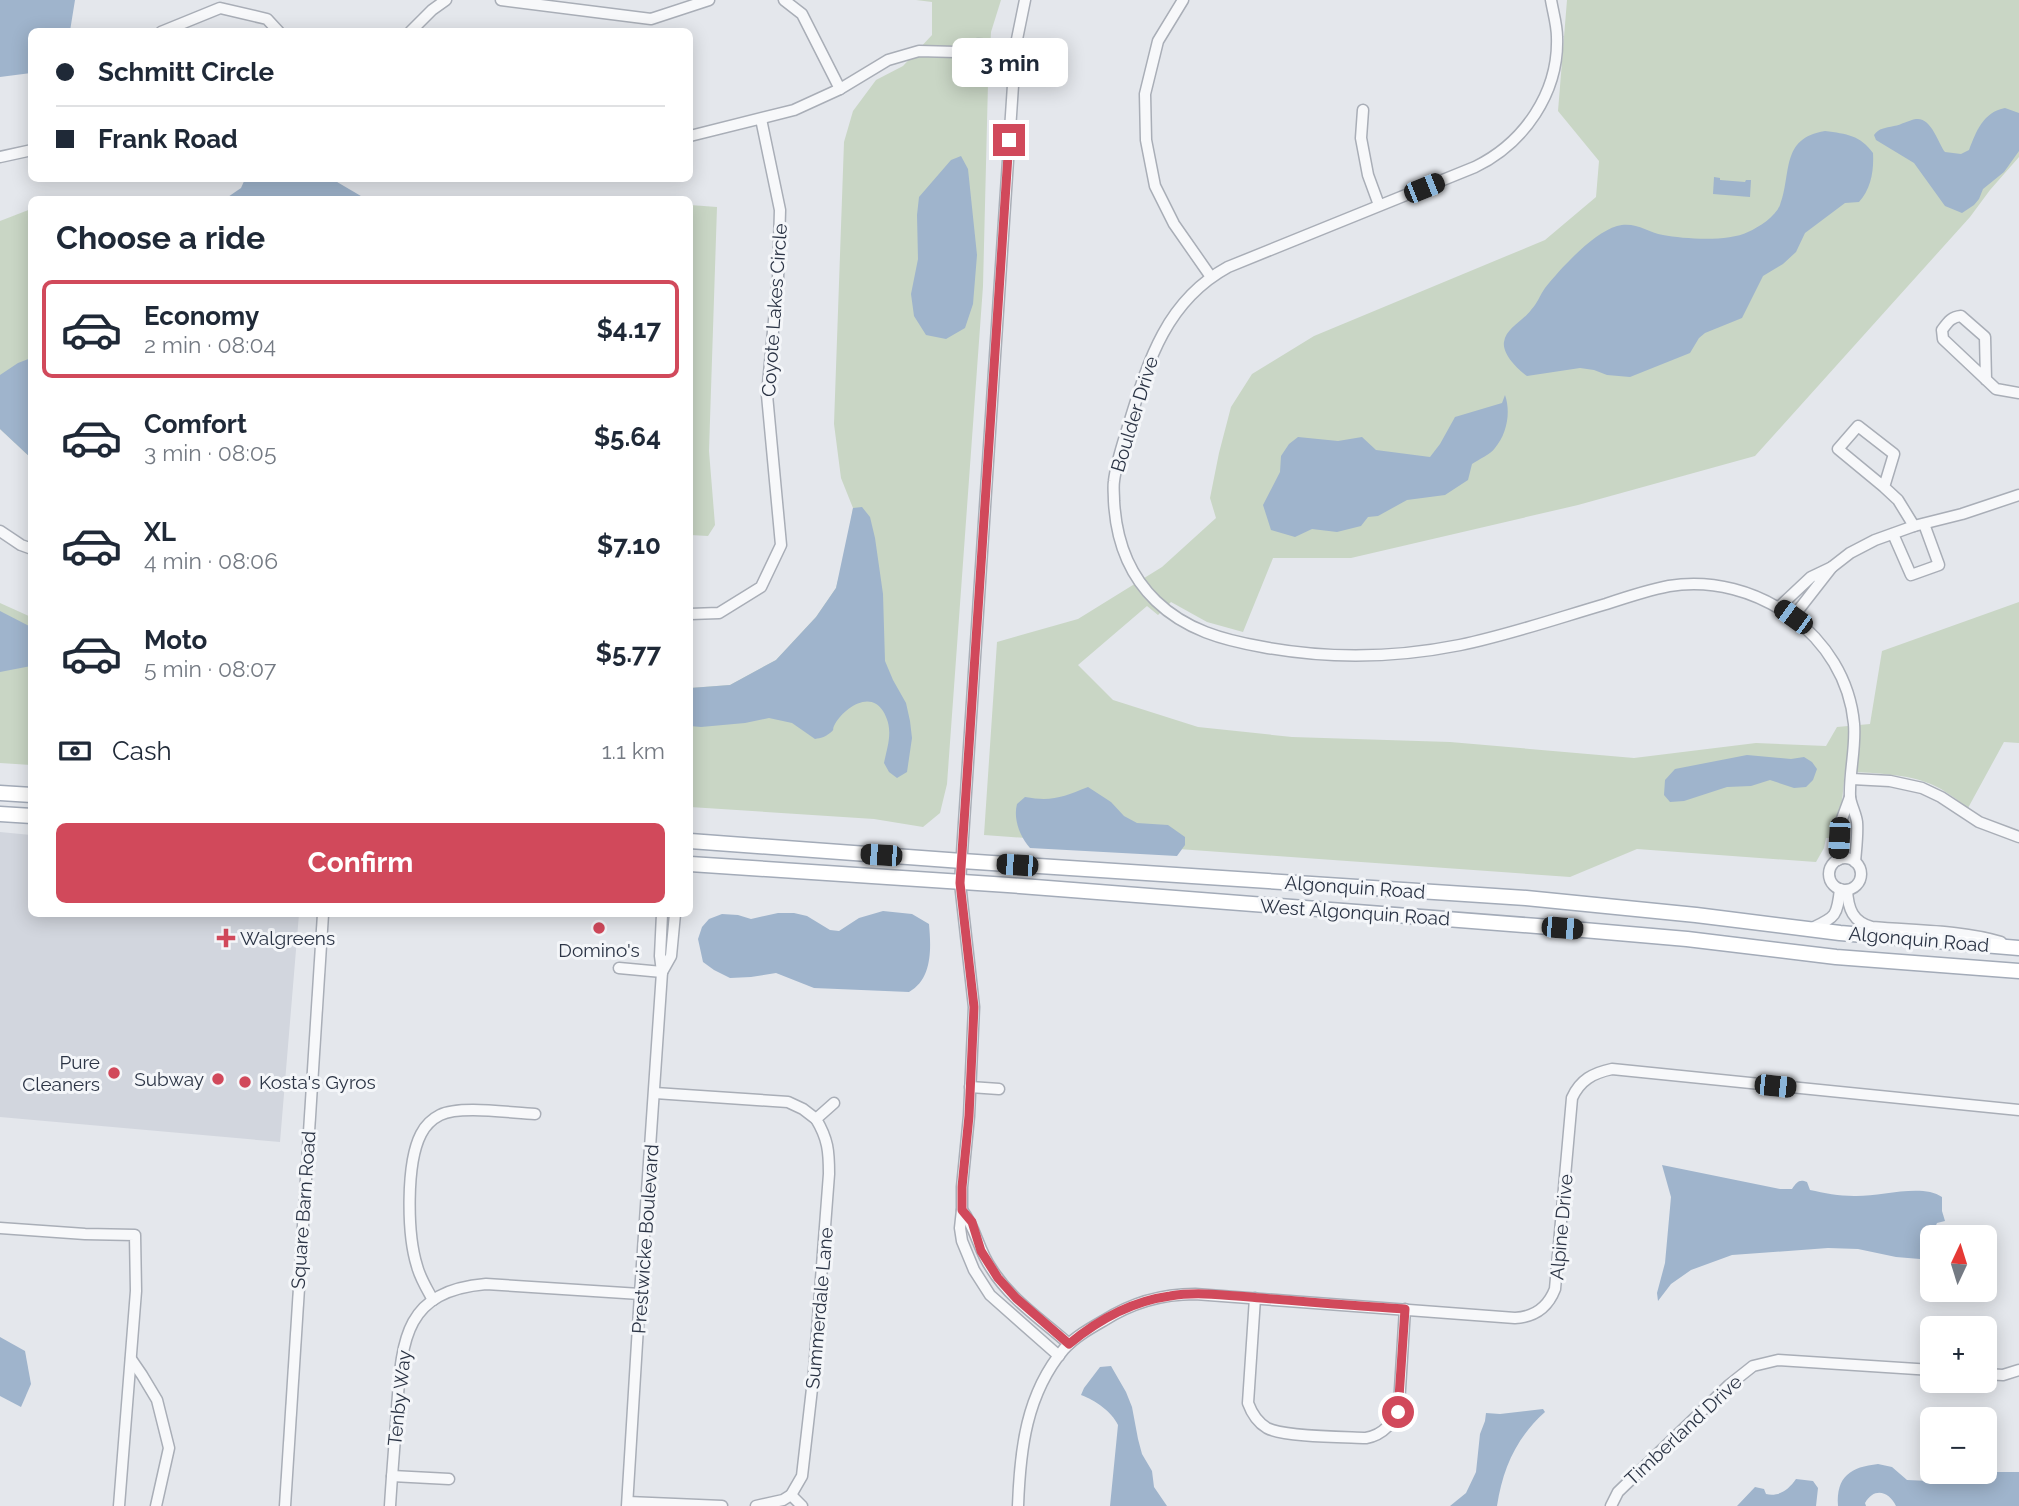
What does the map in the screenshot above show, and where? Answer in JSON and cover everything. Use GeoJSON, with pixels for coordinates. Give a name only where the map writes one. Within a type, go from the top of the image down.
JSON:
{"type":"FeatureCollection","features":[{"type":"Feature","properties":{"kind":"main road"},"geometry":{"type":"LineString","coordinates":[[0,793],[28,795]]}},
{"type":"Feature","properties":{"kind":"main road"},"geometry":{"type":"LineString","coordinates":[[0,814],[28,816]]}},
{"type":"Feature","properties":{"kind":"main road","name":"Algonquin Road"},"geometry":{"type":"LineString","coordinates":[[693,841],[1527,898],[1810,929],[2018,948]]}},
{"type":"Feature","properties":{"kind":"main road","name":"West Algonquin Road"},"geometry":{"type":"LineString","coordinates":[[693,866],[1008,885],[1525,925],[1687,939],[1836,957],[2019,971]]}},
{"type":"Feature","properties":{"kind":"street"},"geometry":{"type":"LineString","coordinates":[[414,28],[446,0]]}},
{"type":"Feature","properties":{"kind":"street"},"geometry":{"type":"LineString","coordinates":[[501,0],[651,19],[709,0]]}},
{"type":"Feature","properties":{"kind":"street"},"geometry":{"type":"LineString","coordinates":[[784,0],[803,14],[840,89]]}},
{"type":"Feature","properties":{"kind":"street"},"geometry":{"type":"LineString","coordinates":[[1025,0],[1014,70],[960,883],[974,1007],[960,1228],[962,1241],[974,1270],[990,1295],[1059,1356]]}},
{"type":"Feature","properties":{"kind":"street"},"geometry":{"type":"LineString","coordinates":[[1183,0],[1158,41],[1145,94],[1146,140],[1156,186],[1174,224],[1211,277]]}},
{"type":"Feature","properties":{"kind":"street","name":"Boulder Drive"},"geometry":{"type":"LineString","coordinates":[[1551,0],[1558,34],[1556,63],[1546,94],[1535,116],[1523,131],[1497,155],[1482,164],[1251,256],[1211,277],[1171,318],[1155,345],[1113,483],[1119,543],[1132,571],[1154,599],[1184,623],[1217,637],[1319,655],[1373,656],[1418,652],[1472,642],[1652,590],[1682,584],[1706,584],[1737,589],[1757,596],[1793,617],[1819,643],[1838,671],[1844,686],[1854,727],[1852,779],[1850,797],[1839,827],[1838,860],[1831,866],[1829,876],[1832,884],[1844,890],[1852,888],[1859,881],[1860,870],[1855,862],[1857,824],[1850,797]]}},
{"type":"Feature","properties":{"kind":"street"},"geometry":{"type":"LineString","coordinates":[[169,28],[219,4],[267,19],[275,28]]}},
{"type":"Feature","properties":{"kind":"street"},"geometry":{"type":"LineString","coordinates":[[693,134],[794,110],[840,89],[888,60],[919,51],[958,50],[978,45],[1016,49]]}},
{"type":"Feature","properties":{"kind":"street"},"geometry":{"type":"LineString","coordinates":[[958,50],[961,60],[969,65],[1014,70]]}},
{"type":"Feature","properties":{"kind":"street"},"geometry":{"type":"LineString","coordinates":[[1363,110],[1361,138],[1368,175],[1379,205]]}},
{"type":"Feature","properties":{"kind":"street","name":"Coyote Lakes Circle"},"geometry":{"type":"LineString","coordinates":[[693,614],[719,613],[761,587],[780,545],[768,395],[778,278],[780,210],[761,119]]}},
{"type":"Feature","properties":{"kind":"street"},"geometry":{"type":"LineString","coordinates":[[0,157],[28,151]]}},
{"type":"Feature","properties":{"kind":"street"},"geometry":{"type":"LineString","coordinates":[[1986,380],[1986,337],[1961,316],[1954,317],[1942,330],[1943,339],[1986,380],[1996,389],[2019,393]]}},
{"type":"Feature","properties":{"kind":"street"},"geometry":{"type":"LineString","coordinates":[[1884,487],[1894,454],[1858,426],[1838,449],[1898,500],[1919,525],[1939,565],[1911,575],[1893,534]]}},
{"type":"Feature","properties":{"kind":"street"},"geometry":{"type":"LineString","coordinates":[[1779,607],[1811,577],[1875,540],[2019,495]]}},
{"type":"Feature","properties":{"kind":"street"},"geometry":{"type":"LineString","coordinates":[[0,531],[28,548]]}},
{"type":"Feature","properties":{"kind":"street"},"geometry":{"type":"LineString","coordinates":[[1793,617],[1832,567]]}},
{"type":"Feature","properties":{"kind":"street"},"geometry":{"type":"LineString","coordinates":[[1852,779],[1890,781],[1922,788],[1979,822],[2019,837]]}},
{"type":"Feature","properties":{"kind":"street"},"geometry":{"type":"LineString","coordinates":[[1838,860],[1845,858],[1855,862]]}},
{"type":"Feature","properties":{"kind":"street","name":"Boulder Drive"},"geometry":{"type":"LineString","coordinates":[[1810,929],[1836,914],[1844,890]]}},
{"type":"Feature","properties":{"kind":"street","name":"Boulder Drive"},"geometry":{"type":"LineString","coordinates":[[1844,890],[1853,916],[1864,925],[1983,937],[2018,948]]}},
{"type":"Feature","properties":{"kind":"street","name":"Square Barn Road"},"geometry":{"type":"LineString","coordinates":[[285,1506],[323,917]]}},
{"type":"Feature","properties":{"kind":"street","name":"Prestwicke Boulevard"},"geometry":{"type":"LineString","coordinates":[[628,1504],[662,972],[662,917]]}},
{"type":"Feature","properties":{"kind":"street","name":"Prestwicke Boulevard"},"geometry":{"type":"LineString","coordinates":[[662,972],[671,956],[675,917]]}},
{"type":"Feature","properties":{"kind":"street"},"geometry":{"type":"LineString","coordinates":[[619,968],[662,972]]}},
{"type":"Feature","properties":{"kind":"street","name":"Alpine Drive"},"geometry":{"type":"LineString","coordinates":[[1018,1506],[1022,1441],[1039,1390],[1069,1344],[1085,1331],[1119,1312],[1158,1298],[1195,1294],[1521,1318],[1539,1311],[1553,1296],[1556,1282],[1572,1098],[1585,1079],[1597,1072],[1612,1069],[2019,1110]]}},
{"type":"Feature","properties":{"kind":"street"},"geometry":{"type":"LineString","coordinates":[[970,1087],[999,1089]]}},
{"type":"Feature","properties":{"kind":"street"},"geometry":{"type":"LineString","coordinates":[[655,1093],[788,1102],[816,1119],[834,1103]]}},
{"type":"Feature","properties":{"kind":"street"},"geometry":{"type":"LineString","coordinates":[[433,1300],[419,1274],[410,1235],[413,1160],[421,1132],[433,1119],[448,1112],[461,1110],[535,1114]]}},
{"type":"Feature","properties":{"kind":"street","name":"Summerdale Lane"},"geometry":{"type":"LineString","coordinates":[[791,1495],[802,1476],[807,1443],[830,1174],[829,1150],[816,1119]]}},
{"type":"Feature","properties":{"kind":"street"},"geometry":{"type":"LineString","coordinates":[[962,1210],[972,1222],[981,1251],[998,1278],[1016,1298],[1069,1344]]}},
{"type":"Feature","properties":{"kind":"street"},"geometry":{"type":"LineString","coordinates":[[0,1228],[135,1236],[136,1291],[119,1506]]}},
{"type":"Feature","properties":{"kind":"street","name":"Tenby Way"},"geometry":{"type":"LineString","coordinates":[[390,1506],[403,1345],[415,1320],[433,1300],[466,1286],[486,1284],[640,1294]]}},
{"type":"Feature","properties":{"kind":"street"},"geometry":{"type":"LineString","coordinates":[[1255,1298],[1248,1403],[1254,1417],[1263,1426],[1276,1432],[1289,1433],[1366,1438],[1373,1437],[1391,1424],[1399,1405],[1405,1309]]}},
{"type":"Feature","properties":{"kind":"street"},"geometry":{"type":"LineString","coordinates":[[131,1359],[157,1400],[169,1448],[156,1506]]}},
{"type":"Feature","properties":{"kind":"street","name":"Timberland Drive"},"geometry":{"type":"LineString","coordinates":[[1611,1506],[1618,1492],[1729,1385],[1753,1366],[1778,1360],[1920,1369]]}},
{"type":"Feature","properties":{"kind":"street"},"geometry":{"type":"LineString","coordinates":[[1997,1375],[2019,1370]]}},
{"type":"Feature","properties":{"kind":"street"},"geometry":{"type":"LineString","coordinates":[[392,1475],[449,1479]]}},
{"type":"Feature","properties":{"kind":"street"},"geometry":{"type":"LineString","coordinates":[[756,1506],[783,1500],[791,1495],[802,1506]]}},
{"type":"Feature","properties":{"kind":"street"},"geometry":{"type":"LineString","coordinates":[[628,1504],[722,1506]]}},
{"type":"Feature","properties":{"kind":"shaded area"},"geometry":{"type":"Polygon","coordinates":[[[0,832],[28,835],[28,917],[299,917],[280,1142],[0,1117],[0,832]]]}},
{"type":"Feature","properties":{"kind":"green space"},"geometry":{"type":"Polygon","coordinates":[[[916,0],[1001,0],[991,32],[983,286],[947,784],[940,813],[923,827],[874,819],[693,807],[693,688],[730,685],[776,660],[816,617],[836,588],[853,508],[841,478],[834,424],[844,142],[853,111],[876,80],[903,66],[932,35],[932,2],[916,0]]]}},
{"type":"Feature","properties":{"kind":"green space"},"geometry":{"type":"Polygon","coordinates":[[[1567,0],[2019,0],[2019,157],[1970,217],[1755,456],[1578,505],[1351,558],[1273,558],[1243,632],[1207,622],[1171,602],[1158,615],[1147,606],[1078,665],[1113,700],[1198,727],[1292,737],[1450,742],[1634,758],[1756,743],[1826,746],[1837,727],[1870,724],[1882,651],[2019,602],[2019,743],[2004,742],[1968,808],[1941,789],[1919,780],[1845,771],[1834,838],[1826,838],[1816,862],[1637,849],[1570,877],[984,835],[997,642],[1078,619],[1162,567],[1216,518],[1210,498],[1219,453],[1231,407],[1252,374],[1314,336],[1545,240],[1596,197],[1599,161],[1558,111],[1567,0]]]}},
{"type":"Feature","properties":{"kind":"green space"},"geometry":{"type":"Polygon","coordinates":[[[693,205],[717,207],[709,451],[715,525],[708,536],[693,535],[693,205]]]}},
{"type":"Feature","properties":{"kind":"green space"},"geometry":{"type":"Polygon","coordinates":[[[28,210],[28,455],[0,429],[0,221],[28,210]]]}},
{"type":"Feature","properties":{"kind":"green space"},"geometry":{"type":"Polygon","coordinates":[[[0,603],[28,616],[28,765],[0,763],[0,603]]]}},
{"type":"Feature","properties":{"kind":"water"},"geometry":{"type":"Polygon","coordinates":[[[0,0],[75,0],[70,28],[28,28],[28,73],[0,77],[0,0]]]}},
{"type":"Feature","properties":{"kind":"water"},"geometry":{"type":"Polygon","coordinates":[[[2005,108],[2019,113],[2019,151],[2004,172],[1983,189],[1974,205],[1962,213],[1945,206],[1914,163],[1876,140],[1874,135],[1882,129],[1921,119],[1930,126],[1945,152],[1961,154],[1969,150],[1986,118],[2005,108]]]}},
{"type":"Feature","properties":{"kind":"water"},"geometry":{"type":"Polygon","coordinates":[[[1825,131],[1852,136],[1863,142],[1873,153],[1869,186],[1859,202],[1845,203],[1805,233],[1796,252],[1763,276],[1742,318],[1705,333],[1690,353],[1630,377],[1607,375],[1580,368],[1527,376],[1511,361],[1505,352],[1505,337],[1533,308],[1560,271],[1598,236],[1623,225],[1663,235],[1694,238],[1729,237],[1748,232],[1766,221],[1778,209],[1794,149],[1811,135],[1825,131]]]}},
{"type":"Feature","properties":{"kind":"water"},"geometry":{"type":"Polygon","coordinates":[[[961,156],[968,169],[977,255],[973,304],[965,328],[946,339],[926,335],[914,316],[911,294],[918,259],[917,215],[919,197],[951,160],[961,156]]]}},
{"type":"Feature","properties":{"kind":"water"},"geometry":{"type":"Polygon","coordinates":[[[1714,177],[1720,180],[1751,180],[1750,197],[1713,194],[1714,177]]]}},
{"type":"Feature","properties":{"kind":"water"},"geometry":{"type":"Polygon","coordinates":[[[244,182],[337,182],[361,196],[229,196],[241,188],[244,182]]]}},
{"type":"Feature","properties":{"kind":"water"},"geometry":{"type":"Polygon","coordinates":[[[28,359],[28,455],[0,429],[0,375],[28,359]]]}},
{"type":"Feature","properties":{"kind":"water"},"geometry":{"type":"Polygon","coordinates":[[[1505,395],[1508,416],[1499,442],[1490,453],[1472,464],[1468,480],[1445,495],[1407,500],[1378,516],[1368,517],[1361,526],[1337,532],[1312,529],[1295,537],[1271,530],[1263,505],[1280,472],[1281,456],[1298,437],[1338,441],[1362,437],[1376,450],[1430,457],[1455,417],[1502,403],[1505,395]]]}},
{"type":"Feature","properties":{"kind":"water"},"geometry":{"type":"Polygon","coordinates":[[[862,507],[870,517],[883,594],[885,661],[906,703],[910,721],[912,738],[907,772],[897,778],[889,772],[884,763],[889,737],[886,718],[878,705],[871,702],[851,707],[839,718],[832,731],[815,739],[792,723],[769,718],[745,723],[693,726],[693,688],[730,685],[776,660],[816,617],[836,588],[853,508],[862,507]]]}},
{"type":"Feature","properties":{"kind":"water"},"geometry":{"type":"Polygon","coordinates":[[[0,611],[28,625],[28,667],[0,672],[0,611]]]}},
{"type":"Feature","properties":{"kind":"water"},"geometry":{"type":"Polygon","coordinates":[[[1747,755],[1791,759],[1804,757],[1817,769],[1813,780],[1806,787],[1794,788],[1770,780],[1751,786],[1727,787],[1684,801],[1670,802],[1664,795],[1665,780],[1675,769],[1747,755]]]}},
{"type":"Feature","properties":{"kind":"water"},"geometry":{"type":"Polygon","coordinates":[[[1088,787],[1137,823],[1168,825],[1185,837],[1185,845],[1177,856],[1030,848],[1018,828],[1017,804],[1025,797],[1057,798],[1088,787]]]}},
{"type":"Feature","properties":{"kind":"water"},"geometry":{"type":"Polygon","coordinates":[[[883,911],[912,914],[929,924],[929,962],[923,979],[909,992],[814,988],[776,973],[730,978],[703,962],[698,939],[702,927],[709,919],[722,914],[751,919],[778,913],[794,913],[807,916],[830,930],[839,931],[859,918],[883,911]]]}},
{"type":"Feature","properties":{"kind":"water"},"geometry":{"type":"Polygon","coordinates":[[[1662,1165],[1780,1189],[1792,1189],[1798,1182],[1804,1181],[1810,1190],[1843,1195],[1864,1196],[1912,1191],[1934,1193],[1942,1197],[1945,1221],[1936,1225],[1920,1225],[1920,1259],[1858,1249],[1828,1248],[1732,1255],[1691,1270],[1671,1284],[1658,1301],[1657,1293],[1665,1263],[1671,1197],[1662,1165]]]}},
{"type":"Feature","properties":{"kind":"water"},"geometry":{"type":"Polygon","coordinates":[[[0,1337],[25,1351],[31,1384],[21,1407],[0,1396],[0,1337]]]}},
{"type":"Feature","properties":{"kind":"water"},"geometry":{"type":"Polygon","coordinates":[[[1111,1366],[1132,1407],[1142,1454],[1152,1471],[1154,1487],[1167,1506],[1110,1506],[1118,1425],[1102,1407],[1081,1395],[1100,1367],[1111,1366]]]}},
{"type":"Feature","properties":{"kind":"water"},"geometry":{"type":"Polygon","coordinates":[[[1543,1409],[1545,1412],[1526,1432],[1512,1454],[1497,1506],[1450,1506],[1466,1493],[1476,1472],[1480,1434],[1486,1413],[1543,1409]]]}},
{"type":"Feature","properties":{"kind":"water"},"geometry":{"type":"Polygon","coordinates":[[[1878,1464],[1892,1467],[1907,1480],[1920,1481],[1920,1484],[1997,1484],[1997,1472],[2019,1472],[2019,1506],[1896,1506],[1885,1494],[1877,1493],[1869,1498],[1866,1506],[1838,1506],[1843,1480],[1860,1468],[1878,1464]]]}},
{"type":"Feature","properties":{"kind":"water"},"geometry":{"type":"Polygon","coordinates":[[[1796,1479],[1813,1481],[1818,1488],[1816,1506],[1737,1506],[1755,1487],[1764,1489],[1766,1494],[1776,1494],[1787,1489],[1796,1479]]]}},
{"type":"Feature","properties":{"kind":"place","name":"Domino's"},"geometry":{"type":"Point","coordinates":[599,928]}},
{"type":"Feature","properties":{"kind":"place","name":"Walgreens"},"geometry":{"type":"Point","coordinates":[226,938]}},
{"type":"Feature","properties":{"kind":"place","name":"Pure Cleaners"},"geometry":{"type":"Point","coordinates":[114,1073]}},
{"type":"Feature","properties":{"kind":"place","name":"Subway"},"geometry":{"type":"Point","coordinates":[218,1079]}},
{"type":"Feature","properties":{"kind":"place","name":"Kosta's Gyros"},"geometry":{"type":"Point","coordinates":[245,1082]}},
{"type":"Feature","properties":{"kind":"route"},"geometry":{"type":"LineString","coordinates":[[1009,140],[960,883],[974,1007],[962,1210],[972,1222],[981,1251],[998,1278],[1016,1298],[1069,1344],[1085,1331],[1129,1307],[1183,1294],[1405,1309],[1398,1412]]}}]}
